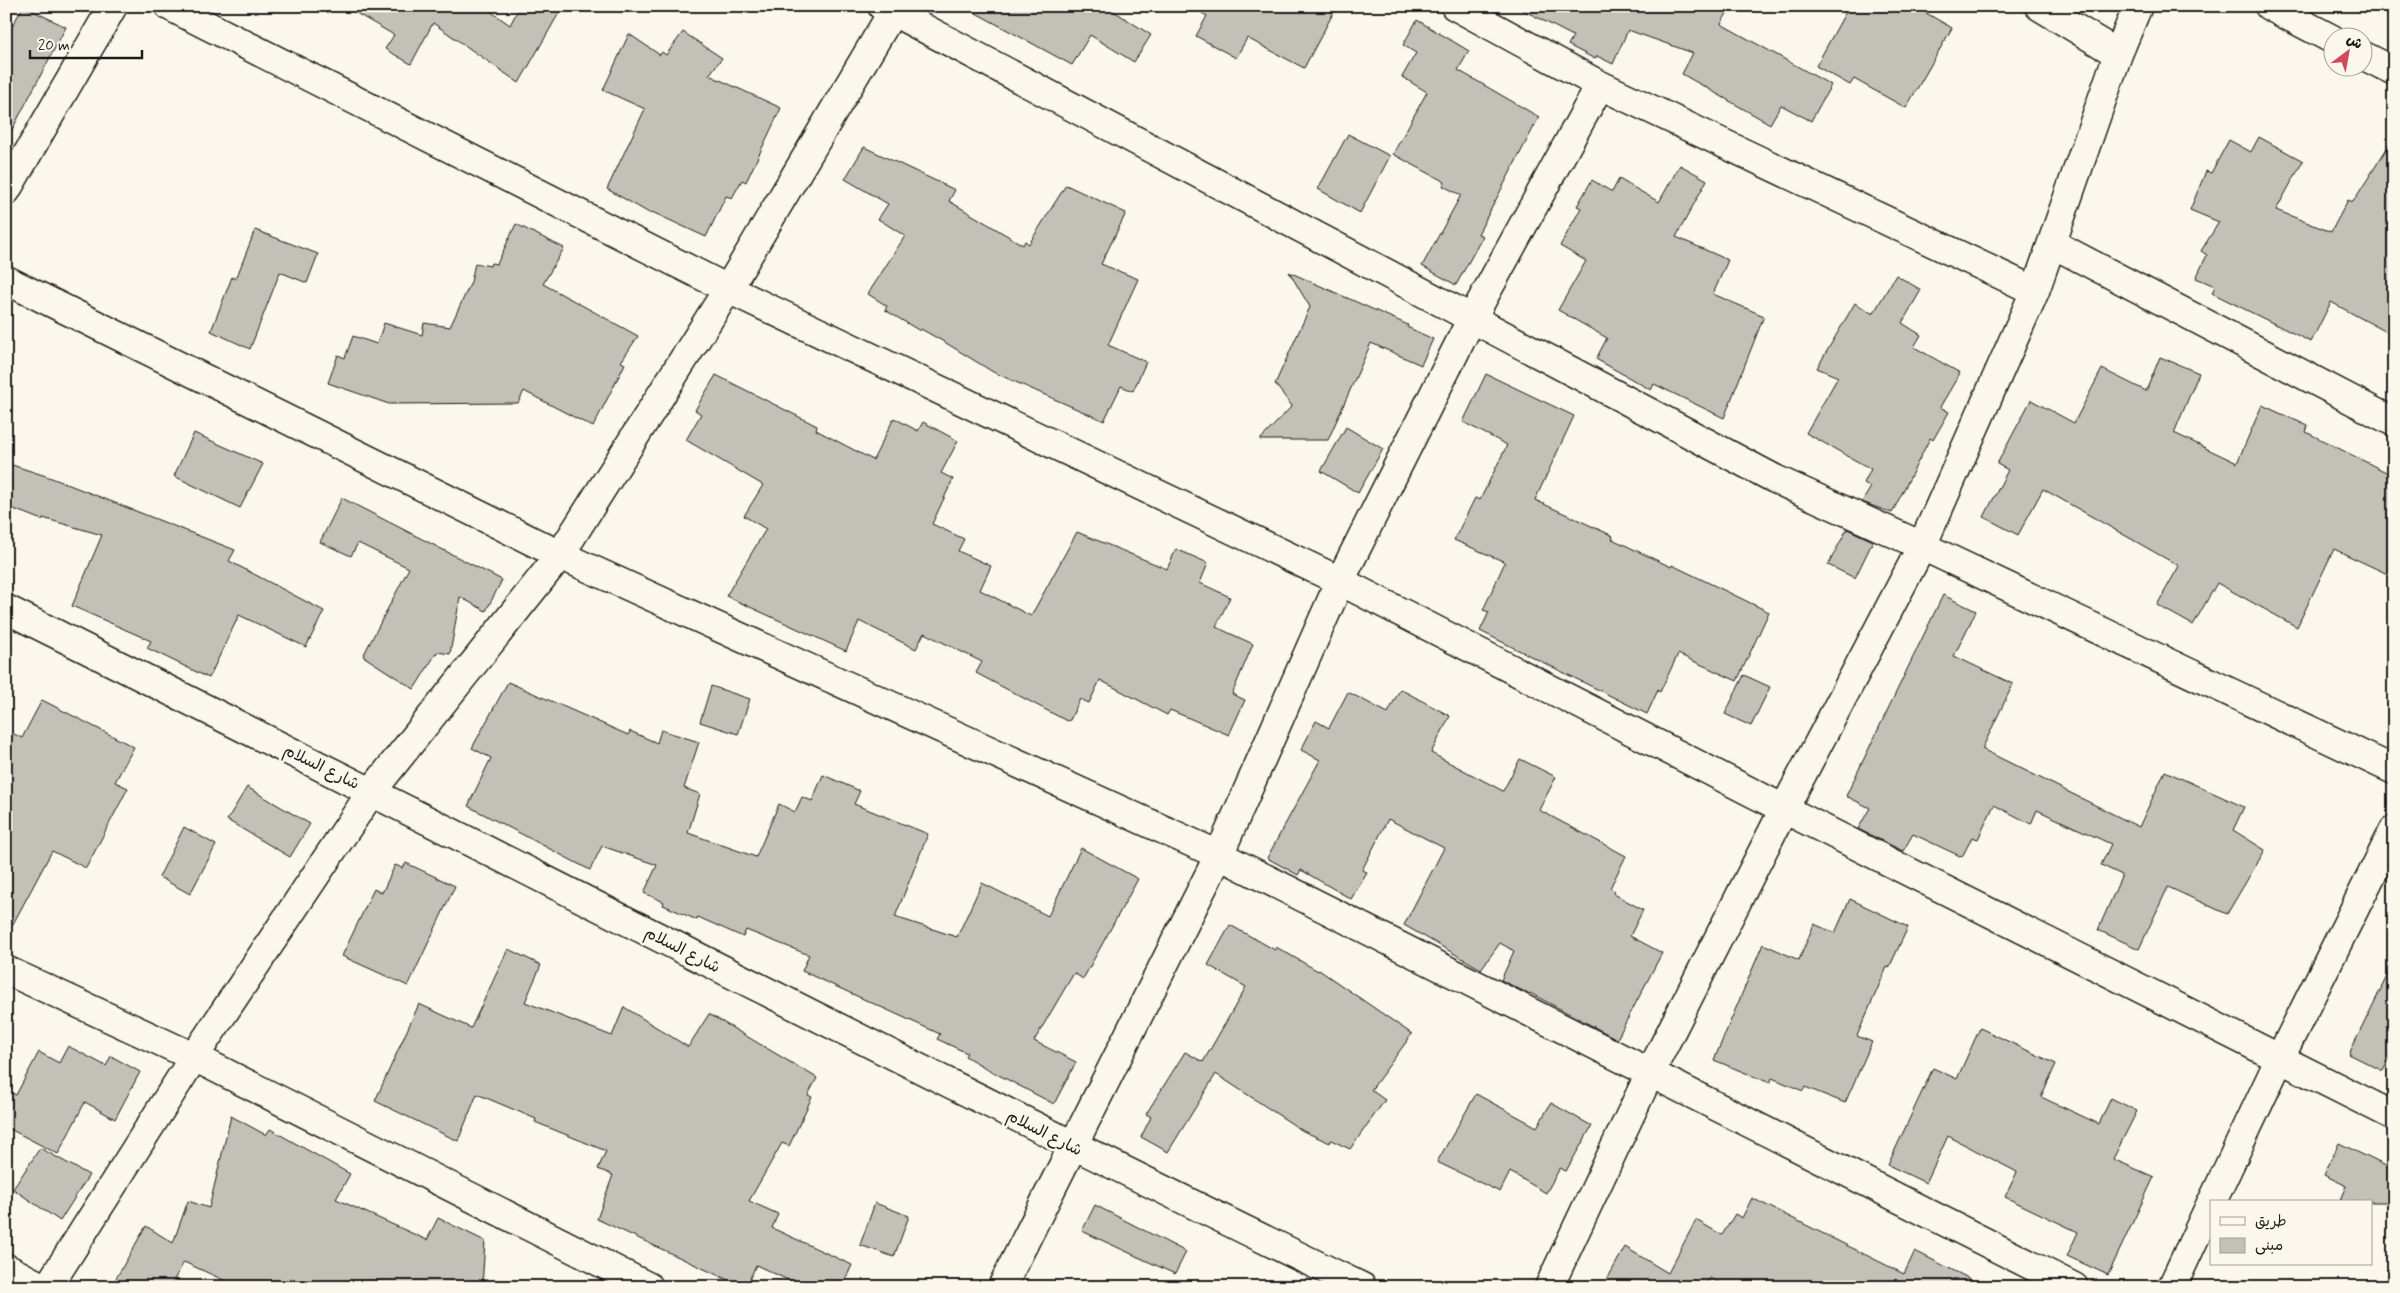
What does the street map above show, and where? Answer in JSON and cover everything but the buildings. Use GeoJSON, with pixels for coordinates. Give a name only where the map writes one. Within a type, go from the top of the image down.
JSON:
{"type":"FeatureCollection","features":[{"type":"Feature","properties":{"kind":"street"},"geometry":{"type":"LineString","coordinates":[[6,191],[113,6]]}},
{"type":"Feature","properties":{"kind":"street"},"geometry":{"type":"LineString","coordinates":[[169,6],[728,288],[1340,581],[1784,809],[2394,1116]]}},
{"type":"Feature","properties":{"kind":"street"},"geometry":{"type":"LineString","coordinates":[[2039,6],[2118,54]]}},
{"type":"Feature","properties":{"kind":"street"},"geometry":{"type":"LineString","coordinates":[[1549,1287],[1650,1073],[1784,809],[1922,546],[2035,291],[2118,54],[2138,6]]}},
{"type":"Feature","properties":{"kind":"street"},"geometry":{"type":"LineString","coordinates":[[2269,6],[2322,34]]}},
{"type":"Feature","properties":{"kind":"street"},"geometry":{"type":"LineString","coordinates":[[48,1287],[194,1057],[372,791],[560,555],[728,288],[890,8],[1471,320],[1775,479],[1922,546],[2394,770]]}},
{"type":"Feature","properties":{"kind":"street"},"geometry":{"type":"LineString","coordinates":[[1464,8],[1600,85],[2035,291]]}},
{"type":"Feature","properties":{"kind":"street"},"geometry":{"type":"LineString","coordinates":[[2372,60],[2394,71]]}},
{"type":"Feature","properties":{"kind":"street"},"geometry":{"type":"LineString","coordinates":[[1002,1287],[1219,854],[1340,581],[1471,320],[1600,85]]}},
{"type":"Feature","properties":{"kind":"street"},"geometry":{"type":"LineString","coordinates":[[2053,244],[2394,422]]}},
{"type":"Feature","properties":{"kind":"street"},"geometry":{"type":"LineString","coordinates":[[6,280],[560,555],[1219,854],[2074,1287]]}},
{"type":"Feature","properties":{"kind":"street","name":"شارع السلام"},"geometry":{"type":"LineString","coordinates":[[6,609],[372,791],[1072,1146],[1362,1287]]}},
{"type":"Feature","properties":{"kind":"street"},"geometry":{"type":"LineString","coordinates":[[2213,1200],[2280,1058],[2394,830]]}},
{"type":"Feature","properties":{"kind":"street"},"geometry":{"type":"LineString","coordinates":[[6,970],[194,1057],[649,1287]]}},
{"type":"Feature","properties":{"kind":"street"},"geometry":{"type":"LineString","coordinates":[[2172,1287],[2210,1206]]}},
{"type":"Feature","properties":{"kind":"street"},"geometry":{"type":"LineString","coordinates":[[6,1268],[42,1287]]}}]}
